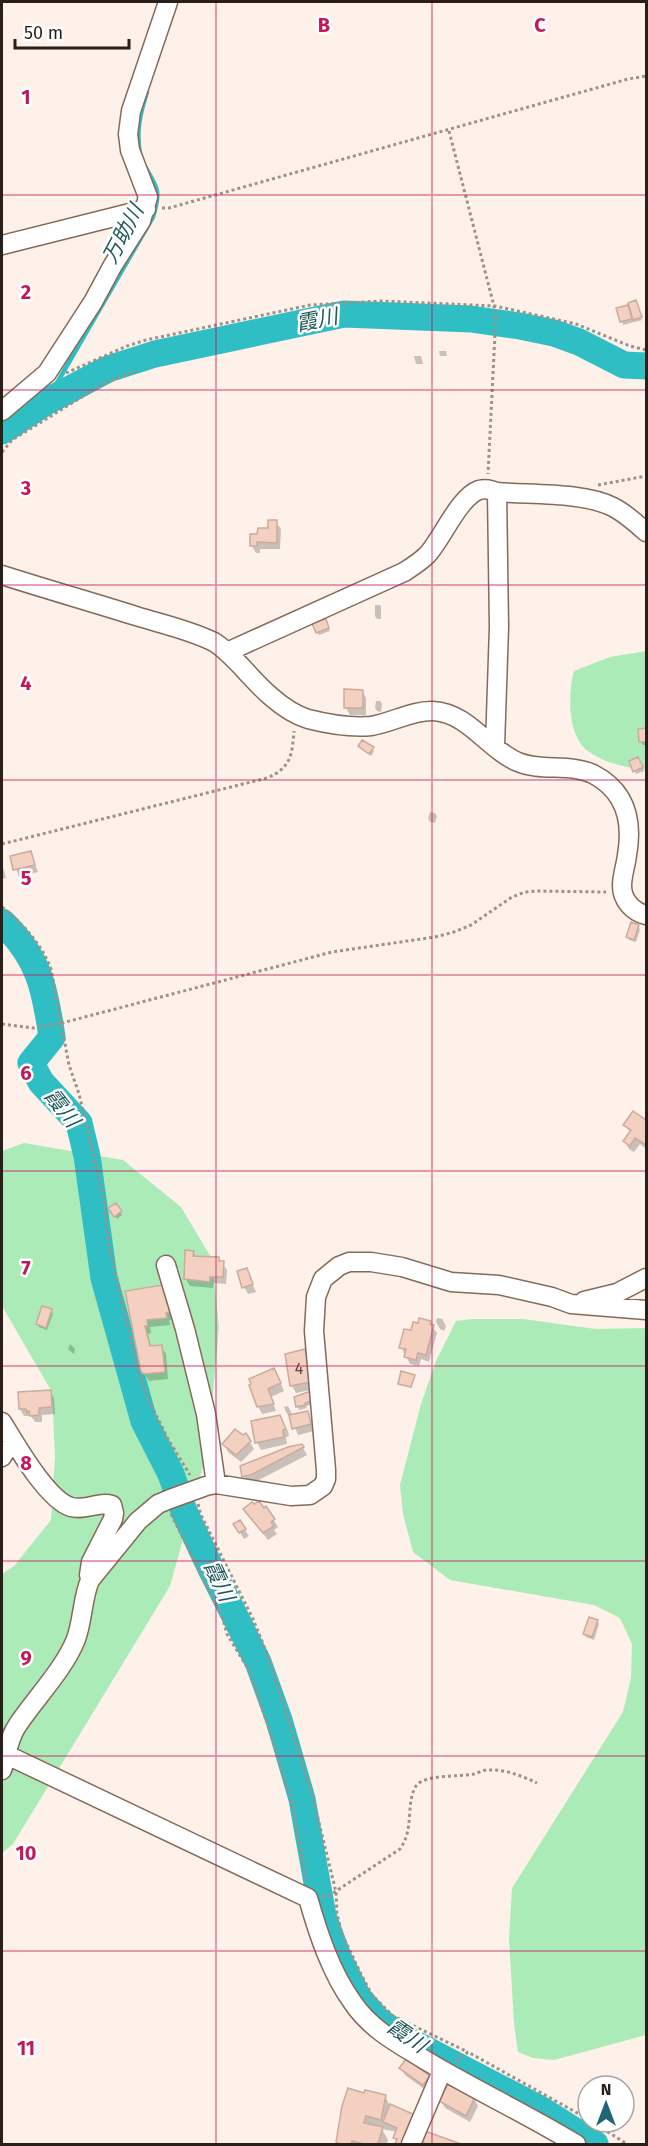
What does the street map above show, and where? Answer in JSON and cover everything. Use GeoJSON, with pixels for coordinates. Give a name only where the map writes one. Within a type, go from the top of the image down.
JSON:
{"type":"FeatureCollection","features":[{"type":"Feature","properties":{"kind":"street"},"geometry":{"type":"LineString","coordinates":[[153,208],[130,150],[128,134],[131,111],[168,2]]}},
{"type":"Feature","properties":{"kind":"street"},"geometry":{"type":"LineString","coordinates":[[2,245],[153,208]]}},
{"type":"Feature","properties":{"kind":"street"},"geometry":{"type":"LineString","coordinates":[[2,411],[47,373],[141,221],[153,208]]}},
{"type":"Feature","properties":{"kind":"street"},"geometry":{"type":"LineString","coordinates":[[492,490],[499,627],[495,746]]}},
{"type":"Feature","properties":{"kind":"street"},"geometry":{"type":"LineString","coordinates":[[227,652],[411,568],[427,556],[463,502],[477,491],[492,490],[577,497],[610,506],[646,532]]}},
{"type":"Feature","properties":{"kind":"street"},"geometry":{"type":"LineString","coordinates":[[2,575],[179,629],[214,643],[227,652],[257,683],[296,714],[307,719],[352,726],[372,726],[430,711],[443,712],[458,718],[516,761],[528,765],[591,773],[611,785],[626,806],[630,834],[622,887],[633,909],[646,915]]}},
{"type":"Feature","properties":{"kind":"street"},"geometry":{"type":"LineString","coordinates":[[576,2145],[544,2125],[442,2071],[382,2034],[353,2004],[344,1990],[316,1924],[308,1898],[4,1762],[15,1728],[76,1640],[85,1592],[90,1580],[138,1521],[158,1504],[216,1484],[291,1496],[310,1494],[323,1486],[326,1470],[314,1331],[316,1297],[323,1279],[339,1266],[358,1262],[391,1265],[451,1282],[499,1285],[552,1297],[571,1304],[646,1310]]}},
{"type":"Feature","properties":{"kind":"street"},"geometry":{"type":"LineString","coordinates":[[166,1265],[206,1414],[216,1484]]}},
{"type":"Feature","properties":{"kind":"street"},"geometry":{"type":"LineString","coordinates":[[571,1304],[617,1293],[646,1278]]}},
{"type":"Feature","properties":{"kind":"street"},"geometry":{"type":"LineString","coordinates":[[2,1422],[30,1467],[51,1492],[66,1505],[75,1508],[101,1504],[112,1505],[113,1519],[91,1562],[90,1580]]}},
{"type":"Feature","properties":{"kind":"street"},"geometry":{"type":"LineString","coordinates":[[2,1457],[6,1450],[15,1444]]}},
{"type":"Feature","properties":{"kind":"street"},"geometry":{"type":"LineString","coordinates":[[411,2145],[442,2071]]}},
{"type":"Feature","properties":{"kind":"path"},"geometry":{"type":"LineString","coordinates":[[153,208],[169,208],[646,75]]}},
{"type":"Feature","properties":{"kind":"path"},"geometry":{"type":"LineString","coordinates":[[449,131],[496,314],[492,490]]}},
{"type":"Feature","properties":{"kind":"path"},"geometry":{"type":"LineString","coordinates":[[67,373],[146,340],[310,305],[381,301],[495,306],[576,324],[630,346],[646,350]]}},
{"type":"Feature","properties":{"kind":"path"},"geometry":{"type":"LineString","coordinates":[[2,453],[12,440],[93,390],[136,371]]}},
{"type":"Feature","properties":{"kind":"path"},"geometry":{"type":"LineString","coordinates":[[577,497],[580,492],[592,486],[646,476]]}},
{"type":"Feature","properties":{"kind":"path"},"geometry":{"type":"LineString","coordinates":[[2,844],[267,778],[287,765],[291,755],[296,714]]}},
{"type":"Feature","properties":{"kind":"path"},"geometry":{"type":"LineString","coordinates":[[2,1024],[40,1027],[332,952],[435,937],[471,925],[512,897],[525,892],[603,893],[622,887]]}},
{"type":"Feature","properties":{"kind":"path"},"geometry":{"type":"LineString","coordinates":[[168,1500],[222,1616],[227,1634],[250,1672],[293,1808],[304,1862],[308,1898]]}},
{"type":"Feature","properties":{"kind":"path"},"geometry":{"type":"LineString","coordinates":[[330,1895],[400,1849],[406,1840],[410,1825],[413,1794],[417,1784],[424,1779],[473,1774],[486,1770],[517,1774],[537,1783]]}},
{"type":"Feature","properties":{"kind":"path"},"geometry":{"type":"LineString","coordinates":[[464,2055],[468,2052],[576,2112]]}},
{"type":"Feature","properties":{"kind":"path"},"geometry":{"type":"LineString","coordinates":[[610,2134],[627,2145]]}},
{"type":"Feature","properties":{"kind":"green space"},"geometry":{"type":"Polygon","coordinates":[[[646,651],[646,770],[609,762],[588,751],[576,735],[570,702],[574,671],[610,657],[646,651]]]}},
{"type":"Feature","properties":{"kind":"green space"},"geometry":{"type":"Polygon","coordinates":[[[24,1143],[123,1160],[181,1207],[212,1259],[219,1327],[208,1449],[170,1586],[13,1844],[2,1853],[2,1574],[14,1566],[51,1520],[55,1457],[52,1392],[2,1306],[2,1151],[24,1143]]]}},
{"type":"Feature","properties":{"kind":"green space"},"geometry":{"type":"Polygon","coordinates":[[[523,1319],[596,1329],[646,1328],[646,2035],[554,2060],[533,2058],[518,2052],[509,1938],[512,1888],[623,1712],[631,1678],[632,1644],[620,1618],[594,1605],[450,1580],[413,1552],[403,1514],[400,1485],[421,1404],[436,1361],[456,1321],[523,1319]]]}},
{"type":"Feature","properties":{"kind":"building"},"geometry":{"type":"Polygon","coordinates":[[[636,300],[642,317],[633,320],[628,303],[636,300]]]}},
{"type":"Feature","properties":{"kind":"building"},"geometry":{"type":"Polygon","coordinates":[[[628,305],[632,319],[620,322],[616,308],[628,305]]]}},
{"type":"Feature","properties":{"kind":"building"},"geometry":{"type":"Polygon","coordinates":[[[268,520],[277,520],[277,543],[257,542],[257,546],[250,546],[250,534],[257,534],[258,528],[268,528],[268,520]]]}},
{"type":"Feature","properties":{"kind":"building"},"geometry":{"type":"Polygon","coordinates":[[[326,619],[329,628],[316,633],[312,623],[326,619]]]}},
{"type":"Feature","properties":{"kind":"building"},"geometry":{"type":"Polygon","coordinates":[[[344,689],[363,690],[363,708],[344,708],[344,689]]]}},
{"type":"Feature","properties":{"kind":"building"},"geometry":{"type":"Polygon","coordinates":[[[646,728],[646,742],[639,742],[638,729],[646,728]]]}},
{"type":"Feature","properties":{"kind":"building"},"geometry":{"type":"Polygon","coordinates":[[[362,740],[374,747],[369,754],[358,746],[362,740]]]}},
{"type":"Feature","properties":{"kind":"building"},"geometry":{"type":"Polygon","coordinates":[[[638,757],[643,767],[633,772],[629,761],[638,757]]]}},
{"type":"Feature","properties":{"kind":"building"},"geometry":{"type":"Polygon","coordinates":[[[31,851],[35,865],[13,870],[10,856],[31,851]]]}},
{"type":"Feature","properties":{"kind":"building"},"geometry":{"type":"Polygon","coordinates":[[[631,922],[639,925],[634,940],[626,937],[631,922]]]}},
{"type":"Feature","properties":{"kind":"building"},"geometry":{"type":"Polygon","coordinates":[[[633,1111],[646,1120],[646,1145],[635,1138],[630,1146],[623,1141],[631,1130],[623,1125],[633,1111]]]}},
{"type":"Feature","properties":{"kind":"building"},"geometry":{"type":"Polygon","coordinates":[[[116,1203],[122,1211],[114,1217],[108,1208],[116,1203]]]}},
{"type":"Feature","properties":{"kind":"building"},"geometry":{"type":"Polygon","coordinates":[[[185,1250],[194,1251],[193,1256],[219,1257],[219,1261],[224,1261],[223,1277],[210,1277],[210,1282],[184,1279],[185,1250]]]}},
{"type":"Feature","properties":{"kind":"building"},"geometry":{"type":"Polygon","coordinates":[[[247,1268],[253,1284],[242,1288],[237,1271],[247,1268]]]}},
{"type":"Feature","properties":{"kind":"building"},"geometry":{"type":"Polygon","coordinates":[[[163,1285],[173,1312],[166,1313],[167,1318],[147,1320],[148,1326],[145,1326],[150,1346],[162,1345],[165,1372],[144,1374],[141,1372],[125,1291],[163,1285]]]}},
{"type":"Feature","properties":{"kind":"building"},"geometry":{"type":"Polygon","coordinates":[[[42,1306],[52,1309],[46,1328],[36,1324],[42,1306]]]}},
{"type":"Feature","properties":{"kind":"building"},"geometry":{"type":"Polygon","coordinates":[[[419,1318],[431,1321],[430,1324],[434,1325],[426,1355],[418,1353],[416,1360],[404,1357],[406,1349],[399,1348],[404,1329],[411,1330],[413,1322],[418,1323],[419,1318]]]}},
{"type":"Feature","properties":{"kind":"building"},"geometry":{"type":"Polygon","coordinates":[[[305,1349],[312,1382],[290,1386],[285,1354],[305,1349]]]}},
{"type":"Feature","properties":{"kind":"building"},"geometry":{"type":"Polygon","coordinates":[[[274,1368],[281,1383],[268,1389],[274,1404],[257,1407],[249,1379],[274,1368]]]}},
{"type":"Feature","properties":{"kind":"building"},"geometry":{"type":"Polygon","coordinates":[[[401,1371],[415,1375],[411,1387],[398,1384],[401,1371]]]}},
{"type":"Feature","properties":{"kind":"building"},"geometry":{"type":"Polygon","coordinates":[[[51,1390],[52,1407],[39,1408],[39,1415],[30,1416],[26,1409],[19,1409],[18,1392],[51,1390]]]}},
{"type":"Feature","properties":{"kind":"building"},"geometry":{"type":"Polygon","coordinates":[[[311,1391],[314,1400],[296,1407],[294,1397],[311,1391]]]}},
{"type":"Feature","properties":{"kind":"building"},"geometry":{"type":"Polygon","coordinates":[[[308,1411],[311,1424],[292,1429],[289,1415],[308,1411]]]}},
{"type":"Feature","properties":{"kind":"building"},"geometry":{"type":"Polygon","coordinates":[[[280,1415],[286,1429],[283,1430],[284,1437],[255,1443],[251,1421],[280,1415]]]}},
{"type":"Feature","properties":{"kind":"building"},"geometry":{"type":"Polygon","coordinates":[[[235,1429],[243,1435],[246,1433],[251,1441],[236,1455],[222,1444],[235,1429]]]}},
{"type":"Feature","properties":{"kind":"building"},"geometry":{"type":"Polygon","coordinates":[[[302,1444],[304,1447],[253,1474],[242,1477],[240,1466],[288,1447],[302,1444]]]}},
{"type":"Feature","properties":{"kind":"building"},"geometry":{"type":"Polygon","coordinates":[[[259,1501],[264,1508],[266,1506],[275,1519],[271,1522],[274,1526],[263,1533],[243,1509],[252,1502],[254,1504],[259,1501]]]}},
{"type":"Feature","properties":{"kind":"building"},"geometry":{"type":"Polygon","coordinates":[[[240,1520],[246,1529],[239,1533],[233,1524],[240,1520]]]}},
{"type":"Feature","properties":{"kind":"building"},"geometry":{"type":"Polygon","coordinates":[[[589,1617],[598,1620],[592,1637],[583,1634],[589,1617]]]}},
{"type":"Feature","properties":{"kind":"building"},"geometry":{"type":"Polygon","coordinates":[[[406,2059],[430,2076],[423,2085],[399,2068],[406,2059]]]}},
{"type":"Feature","properties":{"kind":"building"},"geometry":{"type":"Polygon","coordinates":[[[448,2084],[475,2097],[466,2116],[439,2101],[448,2084]]]}},
{"type":"Feature","properties":{"kind":"building"},"geometry":{"type":"Polygon","coordinates":[[[348,2088],[364,2093],[365,2090],[386,2095],[381,2120],[366,2116],[364,2123],[383,2127],[378,2144],[336,2142],[342,2106],[348,2088]]]}},
{"type":"Feature","properties":{"kind":"building"},"geometry":{"type":"Polygon","coordinates":[[[390,2104],[415,2115],[404,2144],[395,2144],[397,2139],[393,2138],[397,2128],[383,2122],[390,2104]]]}},
{"type":"Feature","properties":{"kind":"building"},"geometry":{"type":"Polygon","coordinates":[[[422,2130],[461,2144],[427,2144],[418,2141],[422,2130]]]}},
{"type":"Feature","properties":{"kind":"waterway","name":"万助川"},"geometry":{"type":"LineString","coordinates":[[140,154],[139,123],[147,92]]}},
{"type":"Feature","properties":{"kind":"waterway","name":"万助川"},"geometry":{"type":"LineString","coordinates":[[46,402],[153,217],[157,190],[144,165]]}},
{"type":"Feature","properties":{"kind":"waterway","name":"霞川"},"geometry":{"type":"LineString","coordinates":[[2,431],[46,402],[108,369],[155,354],[344,314],[471,319],[520,326],[554,333],[579,342],[624,365],[646,366]]}},
{"type":"Feature","properties":{"kind":"waterway","name":"霞川"},"geometry":{"type":"LineString","coordinates":[[2,922],[32,961],[43,989],[52,1037],[31,1063],[41,1082],[79,1123],[87,1156],[104,1278],[144,1421],[171,1474],[184,1511],[211,1569],[258,1662],[279,1720],[302,1799],[323,1916],[338,1957],[358,1997],[378,2020],[400,2036],[540,2109],[595,2144]]}}]}
